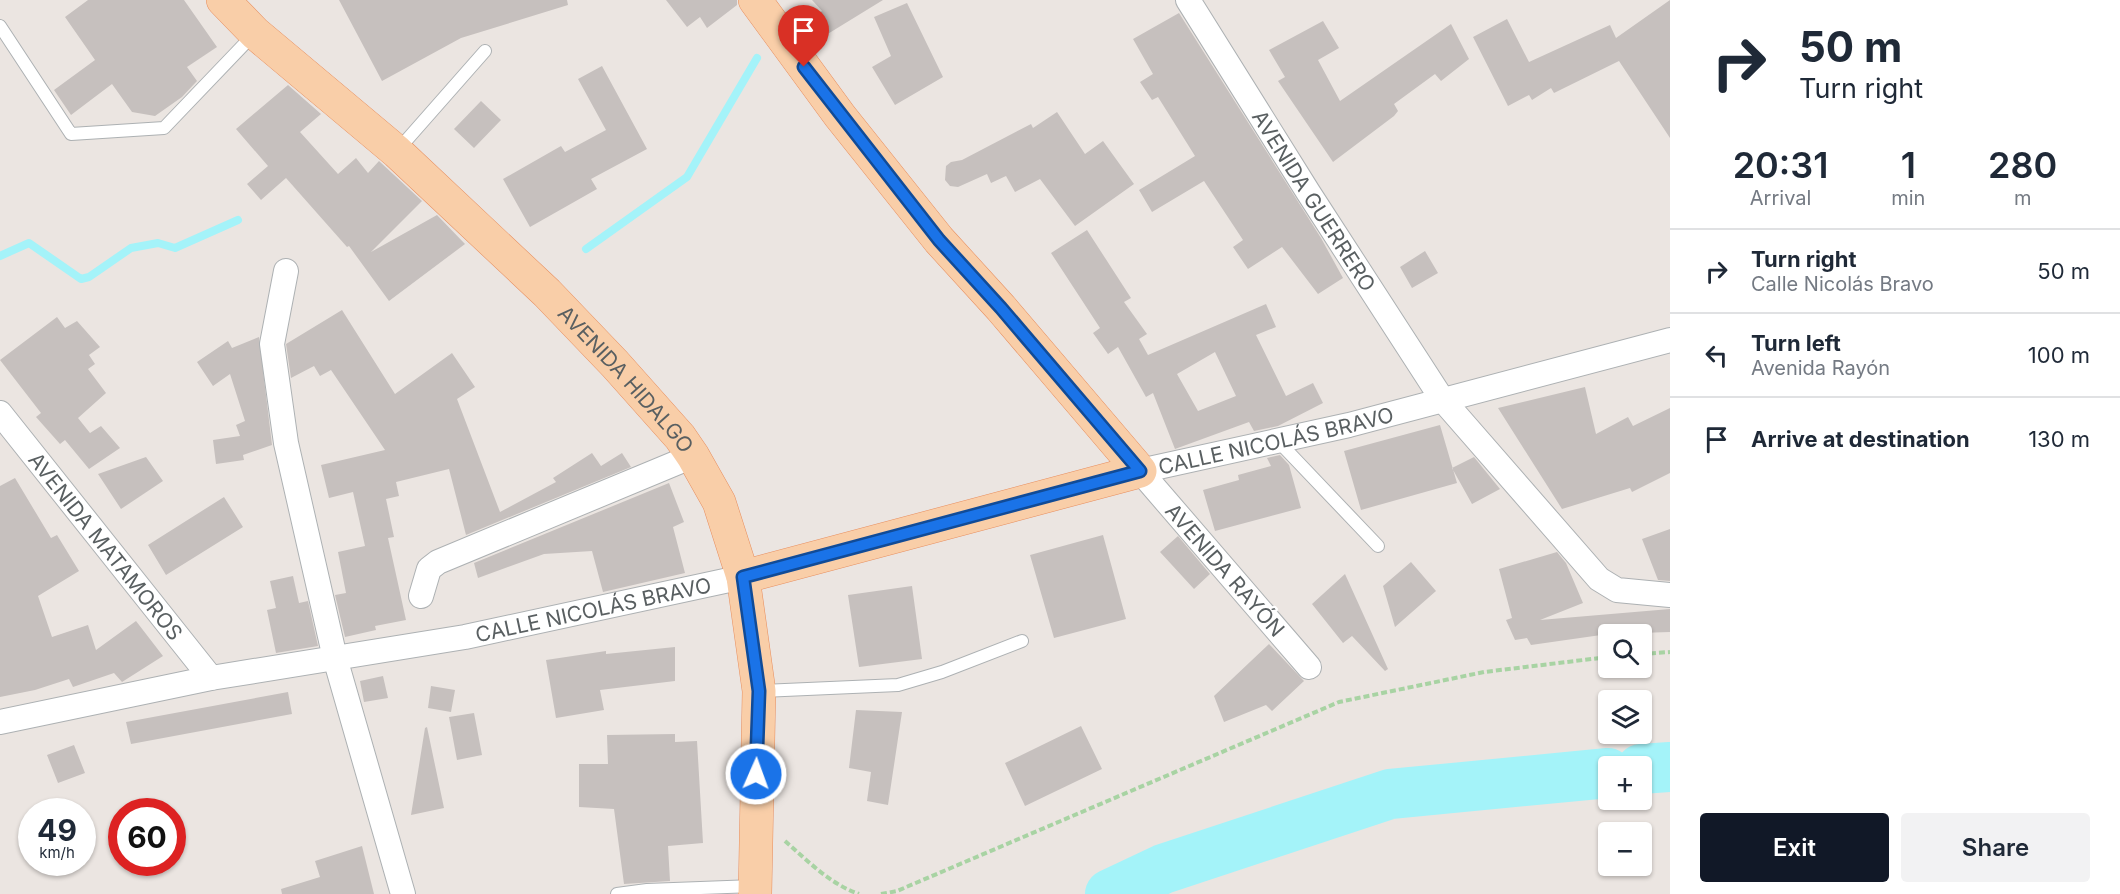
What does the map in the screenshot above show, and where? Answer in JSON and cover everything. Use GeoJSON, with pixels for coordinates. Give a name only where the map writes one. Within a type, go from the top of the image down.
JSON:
{"type":"FeatureCollection","features":[{"type":"Feature","properties":{"kind":"main road","name":"AVENIDA HIDALGO"},"geometry":{"type":"LineString","coordinates":[[223,0],[255,33],[396,152],[547,293],[615,364],[680,437],[693,456],[719,502],[743,577],[759,691],[755,890]]}},
{"type":"Feature","properties":{"kind":"main road","name":"AVENIDA RAYÓN"},"geometry":{"type":"LineString","coordinates":[[755,0],[840,116],[939,240],[1001,308],[1140,471]]}},
{"type":"Feature","properties":{"kind":"main road","name":"CALLE NICOLÁS BRAVO"},"geometry":{"type":"LineString","coordinates":[[743,577],[1140,471]]}},
{"type":"Feature","properties":{"kind":"street","name":"AVENIDA GUERRERO"},"geometry":{"type":"LineString","coordinates":[[1188,0],[1308,192],[1442,399],[1599,579],[1617,590],[1670,596]]}},
{"type":"Feature","properties":{"kind":"street"},"geometry":{"type":"LineString","coordinates":[[286,271],[272,344],[286,443],[335,658],[403,894]]}},
{"type":"Feature","properties":{"kind":"street","name":"CALLE NICOLÁS BRAVO"},"geometry":{"type":"LineString","coordinates":[[1140,471],[1278,441],[1670,340]]}},
{"type":"Feature","properties":{"kind":"street","name":"AVENIDA MATAMOROS"},"geometry":{"type":"LineString","coordinates":[[0,413],[211,678]]}},
{"type":"Feature","properties":{"kind":"street"},"geometry":{"type":"LineString","coordinates":[[422,596],[429,568],[438,562],[693,456]]}},
{"type":"Feature","properties":{"kind":"street","name":"AVENIDA RAYÓN"},"geometry":{"type":"LineString","coordinates":[[1140,471],[1309,667]]}},
{"type":"Feature","properties":{"kind":"street","name":"CALLE NICOLÁS BRAVO"},"geometry":{"type":"LineString","coordinates":[[0,722],[211,678],[465,637],[743,577]]}},
{"type":"Feature","properties":{"kind":"lane"},"geometry":{"type":"LineString","coordinates":[[0,26],[71,134],[164,128],[255,33]]}},
{"type":"Feature","properties":{"kind":"lane"},"geometry":{"type":"LineString","coordinates":[[396,152],[485,51]]}},
{"type":"Feature","properties":{"kind":"lane"},"geometry":{"type":"LineString","coordinates":[[1278,441],[1378,546]]}},
{"type":"Feature","properties":{"kind":"lane"},"geometry":{"type":"LineString","coordinates":[[759,691],[898,685],[942,672],[1022,641]]}},
{"type":"Feature","properties":{"kind":"lane"},"geometry":{"type":"LineString","coordinates":[[617,894],[647,890],[755,890]]}},
{"type":"Feature","properties":{"kind":"path"},"geometry":{"type":"LineString","coordinates":[[1652,653],[1670,652]]}},
{"type":"Feature","properties":{"kind":"path"},"geometry":{"type":"LineString","coordinates":[[881,894],[897,891],[1339,702],[1485,672],[1598,658]]}},
{"type":"Feature","properties":{"kind":"path"},"geometry":{"type":"LineString","coordinates":[[755,815],[822,873],[845,889],[859,894]]}},
{"type":"Feature","properties":{"kind":"building"},"geometry":{"type":"Polygon","coordinates":[[[88,0],[184,0],[217,47],[187,67],[197,81],[182,97],[155,116],[132,112],[112,84],[71,115],[54,90],[95,60],[65,17],[88,0]]]}},
{"type":"Feature","properties":{"kind":"building"},"geometry":{"type":"Polygon","coordinates":[[[339,0],[567,0],[568,5],[461,38],[382,81],[339,0]]]}},
{"type":"Feature","properties":{"kind":"building"},"geometry":{"type":"Polygon","coordinates":[[[666,0],[737,0],[737,5],[707,28],[700,17],[687,27],[666,0]]]}},
{"type":"Feature","properties":{"kind":"building"},"geometry":{"type":"Polygon","coordinates":[[[812,0],[883,0],[826,35],[815,15],[822,11],[812,0]]]}},
{"type":"Feature","properties":{"kind":"building"},"geometry":{"type":"Polygon","coordinates":[[[1670,0],[1670,138],[1619,61],[1554,93],[1551,88],[1532,100],[1529,95],[1508,106],[1473,37],[1507,19],[1529,62],[1610,25],[1616,38],[1670,0]]]}},
{"type":"Feature","properties":{"kind":"building"},"geometry":{"type":"Polygon","coordinates":[[[907,3],[943,77],[895,105],[872,67],[891,56],[874,17],[907,3]]]}},
{"type":"Feature","properties":{"kind":"building"},"geometry":{"type":"Polygon","coordinates":[[[1179,13],[1321,238],[1343,278],[1318,294],[1282,247],[1248,269],[1233,247],[1243,240],[1204,181],[1152,212],[1139,190],[1195,156],[1158,97],[1152,100],[1140,82],[1153,74],[1133,39],[1179,13]]]}},
{"type":"Feature","properties":{"kind":"building"},"geometry":{"type":"Polygon","coordinates":[[[1323,21],[1339,48],[1318,60],[1340,101],[1451,24],[1469,59],[1441,81],[1435,74],[1394,104],[1398,111],[1394,116],[1333,162],[1278,81],[1285,77],[1269,50],[1323,21]]]}},
{"type":"Feature","properties":{"kind":"building"},"geometry":{"type":"Polygon","coordinates":[[[602,66],[647,149],[591,179],[597,189],[530,227],[503,179],[561,146],[565,152],[606,130],[578,79],[602,66]]]}},
{"type":"Feature","properties":{"kind":"building"},"geometry":{"type":"Polygon","coordinates":[[[288,85],[321,114],[300,132],[338,174],[356,158],[368,173],[379,161],[422,201],[371,252],[437,215],[465,244],[389,301],[349,246],[347,247],[286,178],[261,200],[247,184],[268,166],[236,129],[288,85]]]}},
{"type":"Feature","properties":{"kind":"building"},"geometry":{"type":"Polygon","coordinates":[[[481,101],[501,120],[474,148],[454,129],[481,101]]]}},
{"type":"Feature","properties":{"kind":"building"},"geometry":{"type":"Polygon","coordinates":[[[1057,112],[1085,154],[1103,141],[1134,184],[1075,226],[1040,179],[1015,192],[1006,176],[991,183],[987,174],[958,187],[950,186],[945,180],[946,166],[951,162],[962,160],[1031,124],[1033,128],[1057,112]]]}},
{"type":"Feature","properties":{"kind":"building"},"geometry":{"type":"Polygon","coordinates":[[[1087,230],[1131,298],[1124,302],[1147,334],[1139,339],[1148,355],[1266,304],[1276,327],[1256,335],[1286,396],[1313,383],[1323,403],[1278,426],[1254,431],[1249,422],[1175,449],[1153,393],[1146,397],[1118,347],[1108,354],[1093,333],[1100,328],[1051,253],[1087,230]],[[1215,352],[1177,374],[1198,411],[1236,396],[1215,352]]]}},
{"type":"Feature","properties":{"kind":"building"},"geometry":{"type":"Polygon","coordinates":[[[1425,251],[1438,273],[1412,288],[1400,267],[1425,251]]]}},
{"type":"Feature","properties":{"kind":"building"},"geometry":{"type":"Polygon","coordinates":[[[342,310],[395,394],[452,353],[475,387],[457,399],[500,512],[556,482],[553,478],[592,453],[601,466],[622,453],[631,467],[466,535],[449,469],[396,482],[399,496],[386,499],[394,537],[388,538],[406,620],[375,626],[376,630],[345,637],[335,595],[346,593],[338,552],[365,546],[353,492],[329,498],[321,465],[385,450],[331,370],[320,376],[314,366],[291,378],[286,344],[342,310]]]}},
{"type":"Feature","properties":{"kind":"building"},"geometry":{"type":"Polygon","coordinates":[[[57,317],[65,328],[77,321],[100,347],[89,355],[95,364],[88,369],[106,393],[78,418],[90,433],[101,426],[120,448],[89,469],[65,440],[60,444],[36,417],[41,413],[0,360],[57,317]]]}},
{"type":"Feature","properties":{"kind":"building"},"geometry":{"type":"Polygon","coordinates":[[[259,337],[272,445],[243,455],[244,460],[216,464],[213,440],[240,436],[236,425],[245,421],[230,374],[213,386],[197,362],[228,341],[232,348],[259,337]]]}},
{"type":"Feature","properties":{"kind":"building"},"geometry":{"type":"Polygon","coordinates":[[[1585,387],[1596,434],[1628,417],[1633,426],[1670,408],[1670,473],[1632,492],[1630,488],[1562,509],[1498,408],[1585,387]]]}},
{"type":"Feature","properties":{"kind":"building"},"geometry":{"type":"Polygon","coordinates":[[[1440,425],[1457,483],[1361,510],[1344,451],[1440,425]]]}},
{"type":"Feature","properties":{"kind":"building"},"geometry":{"type":"Polygon","coordinates":[[[1280,455],[1289,465],[1301,508],[1215,531],[1203,490],[1239,480],[1238,475],[1271,466],[1267,458],[1280,455]]]}},
{"type":"Feature","properties":{"kind":"building"},"geometry":{"type":"Polygon","coordinates":[[[146,457],[163,481],[121,509],[98,474],[146,457]]]}},
{"type":"Feature","properties":{"kind":"building"},"geometry":{"type":"Polygon","coordinates":[[[1474,457],[1500,489],[1472,504],[1452,468],[1474,457]]]}},
{"type":"Feature","properties":{"kind":"building"},"geometry":{"type":"Polygon","coordinates":[[[15,478],[51,538],[57,535],[79,571],[38,596],[52,637],[88,625],[96,650],[136,621],[163,656],[122,682],[114,673],[73,687],[69,679],[35,690],[0,697],[0,486],[15,478]]]}},
{"type":"Feature","properties":{"kind":"building"},"geometry":{"type":"Polygon","coordinates":[[[669,483],[684,522],[673,527],[685,573],[603,592],[592,551],[544,554],[478,578],[474,563],[669,483]]]}},
{"type":"Feature","properties":{"kind":"building"},"geometry":{"type":"Polygon","coordinates":[[[224,497],[243,527],[166,575],[148,545],[224,497]]]}},
{"type":"Feature","properties":{"kind":"building"},"geometry":{"type":"Polygon","coordinates":[[[1670,529],[1670,581],[1658,580],[1642,539],[1670,529]]]}},
{"type":"Feature","properties":{"kind":"building"},"geometry":{"type":"Polygon","coordinates":[[[1103,535],[1126,619],[1054,638],[1030,555],[1103,535]]]}},
{"type":"Feature","properties":{"kind":"building"},"geometry":{"type":"Polygon","coordinates":[[[1178,536],[1210,574],[1194,589],[1160,552],[1178,536]]]}},
{"type":"Feature","properties":{"kind":"building"},"geometry":{"type":"Polygon","coordinates":[[[1557,552],[1566,563],[1583,603],[1540,620],[1670,609],[1670,632],[1652,633],[1652,624],[1598,624],[1598,635],[1531,645],[1527,638],[1515,640],[1506,620],[1512,618],[1499,569],[1557,552]]]}},
{"type":"Feature","properties":{"kind":"building"},"geometry":{"type":"Polygon","coordinates":[[[1411,562],[1436,591],[1395,627],[1383,586],[1411,562]]]}},
{"type":"Feature","properties":{"kind":"building"},"geometry":{"type":"Polygon","coordinates":[[[1345,574],[1388,669],[1385,671],[1352,636],[1343,643],[1312,604],[1345,574]]]}},
{"type":"Feature","properties":{"kind":"building"},"geometry":{"type":"Polygon","coordinates":[[[293,576],[299,603],[308,601],[318,646],[276,653],[267,610],[276,608],[270,581],[293,576]]]}},
{"type":"Feature","properties":{"kind":"building"},"geometry":{"type":"Polygon","coordinates":[[[912,586],[922,659],[859,667],[848,595],[912,586]]]}},
{"type":"Feature","properties":{"kind":"building"},"geometry":{"type":"Polygon","coordinates":[[[1269,644],[1304,681],[1272,711],[1266,705],[1224,722],[1214,696],[1269,644]]]}},
{"type":"Feature","properties":{"kind":"building"},"geometry":{"type":"Polygon","coordinates":[[[675,647],[675,681],[600,690],[604,710],[556,718],[546,660],[606,651],[606,654],[675,647]]]}},
{"type":"Feature","properties":{"kind":"building"},"geometry":{"type":"Polygon","coordinates":[[[383,676],[388,698],[364,702],[360,681],[383,676]]]}},
{"type":"Feature","properties":{"kind":"building"},"geometry":{"type":"Polygon","coordinates":[[[431,686],[455,690],[451,712],[428,708],[431,686]]]}},
{"type":"Feature","properties":{"kind":"building"},"geometry":{"type":"Polygon","coordinates":[[[288,692],[292,714],[131,744],[126,722],[288,692]]]}},
{"type":"Feature","properties":{"kind":"building"},"geometry":{"type":"Polygon","coordinates":[[[856,710],[902,712],[888,805],[867,801],[871,772],[849,768],[856,710]]]}},
{"type":"Feature","properties":{"kind":"building"},"geometry":{"type":"Polygon","coordinates":[[[474,713],[482,755],[457,760],[449,717],[474,713]]]}},
{"type":"Feature","properties":{"kind":"building"},"geometry":{"type":"Polygon","coordinates":[[[1081,726],[1102,769],[1025,806],[1005,763],[1081,726]]]}},
{"type":"Feature","properties":{"kind":"building"},"geometry":{"type":"Polygon","coordinates":[[[427,727],[444,808],[411,815],[425,728],[427,727]]]}},
{"type":"Feature","properties":{"kind":"building"},"geometry":{"type":"Polygon","coordinates":[[[675,734],[675,742],[697,741],[703,843],[668,846],[670,881],[624,884],[614,809],[579,807],[579,764],[608,764],[607,735],[675,734]]]}},
{"type":"Feature","properties":{"kind":"building"},"geometry":{"type":"Polygon","coordinates":[[[74,745],[85,773],[58,783],[47,755],[74,745]]]}},
{"type":"Feature","properties":{"kind":"building"},"geometry":{"type":"Polygon","coordinates":[[[362,846],[374,894],[282,894],[281,889],[320,877],[315,861],[362,846]]]}},
{"type":"Feature","properties":{"kind":"waterway"},"geometry":{"type":"LineString","coordinates":[[586,249],[687,177],[757,58]]}},
{"type":"Feature","properties":{"kind":"waterway"},"geometry":{"type":"LineString","coordinates":[[0,256],[29,243],[81,279],[89,277],[131,248],[158,243],[175,248],[238,220]]}},
{"type":"Feature","properties":{"kind":"waterway"},"geometry":{"type":"LineString","coordinates":[[1652,768],[1670,767]]}},
{"type":"Feature","properties":{"kind":"waterway"},"geometry":{"type":"LineString","coordinates":[[1110,894],[1163,869],[1390,794],[1598,774]]}},
{"type":"Feature","properties":{"kind":"route"},"geometry":{"type":"LineString","coordinates":[[756,774],[759,691],[743,577],[1140,471],[1001,308],[939,240],[804,67]]}}]}
